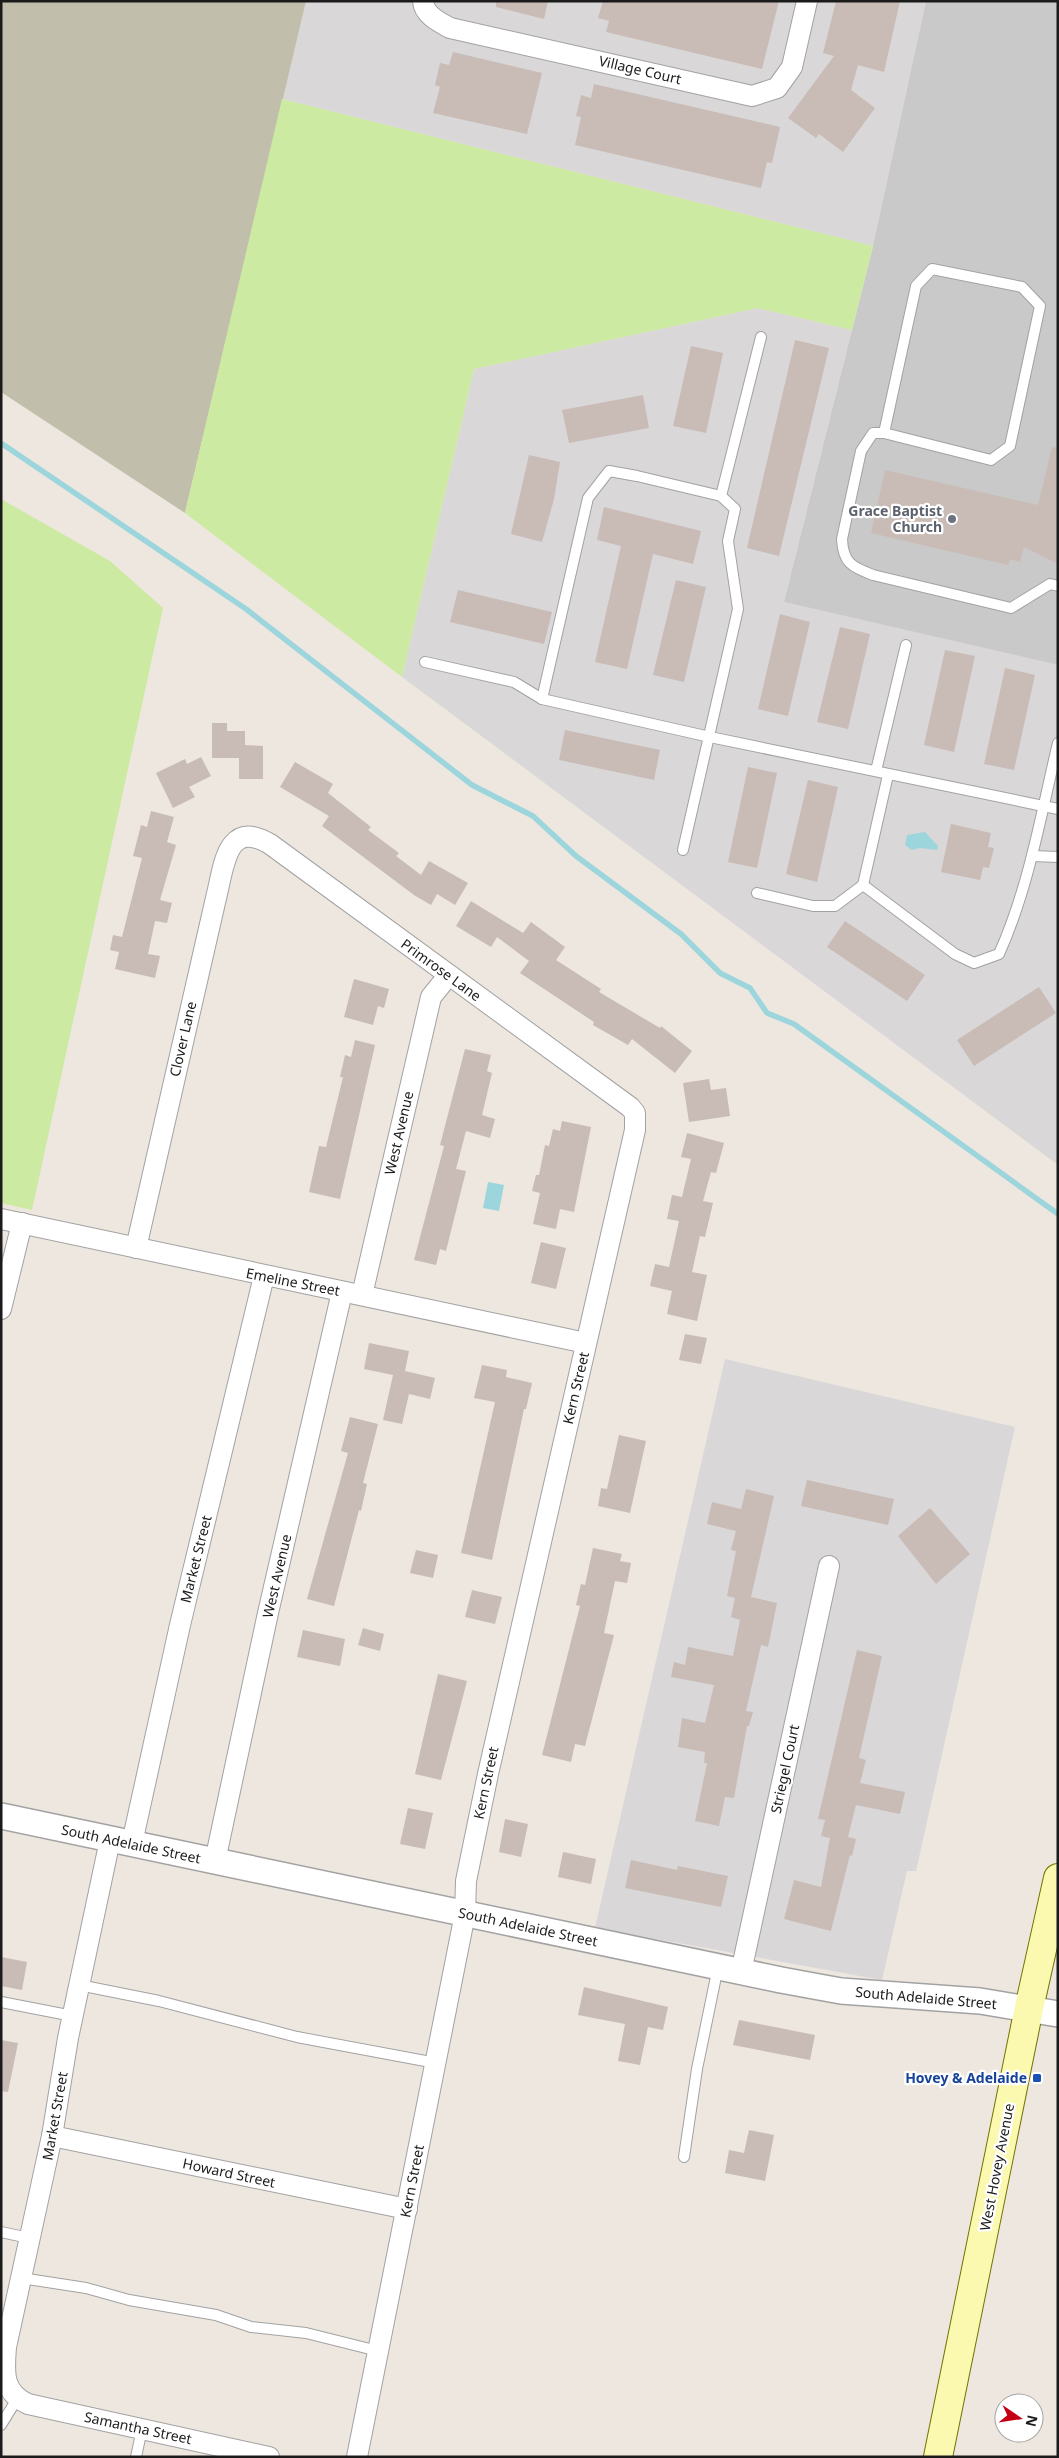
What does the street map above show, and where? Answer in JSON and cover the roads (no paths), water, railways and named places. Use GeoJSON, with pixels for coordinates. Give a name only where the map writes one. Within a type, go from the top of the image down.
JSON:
{"type":"FeatureCollection","features":[{"type":"Feature","properties":{"kind":"main road","name":"West Hovey Avenue"},"geometry":{"type":"LineString","coordinates":[[938,2457],[1029,2008],[1058,1878]]}},
{"type":"Feature","properties":{"kind":"street","name":"Village Court"},"geometry":{"type":"LineString","coordinates":[[423,1],[423,7],[434,20],[450,28],[752,96],[777,88],[792,66],[807,1]]}},
{"type":"Feature","properties":{"kind":"street","name":"Primrose Lane"},"geometry":{"type":"LineString","coordinates":[[243,837],[259,838],[270,844],[448,976],[630,1107],[635,1113]]}},
{"type":"Feature","properties":{"kind":"street","name":"Clover Lane"},"geometry":{"type":"LineString","coordinates":[[136,1248],[216,898],[229,850],[234,841],[243,837]]}},
{"type":"Feature","properties":{"kind":"street","name":"West Avenue"},"geometry":{"type":"LineString","coordinates":[[215,1861],[268,1613],[431,998],[448,976]]}},
{"type":"Feature","properties":{"kind":"street","name":"Kern Street"},"geometry":{"type":"LineString","coordinates":[[356,2457],[465,1914],[466,1881],[488,1774],[635,1130],[635,1113]]}},
{"type":"Feature","properties":{"kind":"street","name":"Emeline Street"},"geometry":{"type":"LineString","coordinates":[[1,1219],[586,1343]]}},
{"type":"Feature","properties":{"kind":"street"},"geometry":{"type":"LineString","coordinates":[[1,1309],[22,1223]]}},
{"type":"Feature","properties":{"kind":"street","name":"Market Street"},"geometry":{"type":"LineString","coordinates":[[10,2396],[6,2382],[3,2354],[52,2136],[79,1985],[121,1842],[180,1626],[264,1276]]}},
{"type":"Feature","properties":{"kind":"street","name":"Striegel Court"},"geometry":{"type":"LineString","coordinates":[[729,1969],[829,1566]]}},
{"type":"Feature","properties":{"kind":"street","name":"South Adelaide Street"},"geometry":{"type":"LineString","coordinates":[[1,1816],[841,1991],[980,2001],[1058,2014]]}},
{"type":"Feature","properties":{"kind":"street","name":"Howard Street"},"geometry":{"type":"LineString","coordinates":[[52,2136],[406,2209]]}},
{"type":"Feature","properties":{"kind":"street","name":"Samantha Street"},"geometry":{"type":"LineString","coordinates":[[10,2396],[28,2404],[269,2457]]}},
{"type":"Feature","properties":{"kind":"lane"},"geometry":{"type":"LineString","coordinates":[[884,433],[916,286],[932,269],[1022,286],[1040,306],[1010,446],[992,460],[884,433],[873,433],[861,451],[842,539],[842,553],[853,567],[873,575],[1012,608],[1050,584],[1058,586]]}},
{"type":"Feature","properties":{"kind":"lane"},"geometry":{"type":"LineString","coordinates":[[721,496],[761,337]]}},
{"type":"Feature","properties":{"kind":"lane"},"geometry":{"type":"LineString","coordinates":[[542,699],[588,498],[609,471],[721,496],[735,509],[728,541],[738,609],[683,850]]}},
{"type":"Feature","properties":{"kind":"lane"},"geometry":{"type":"LineString","coordinates":[[876,771],[906,645]]}},
{"type":"Feature","properties":{"kind":"lane"},"geometry":{"type":"LineString","coordinates":[[426,662],[514,682],[542,699],[888,775],[1058,809]]}},
{"type":"Feature","properties":{"kind":"lane"},"geometry":{"type":"LineString","coordinates":[[863,885],[955,954],[974,963],[999,954],[1010,929],[1032,856],[1058,743]]}},
{"type":"Feature","properties":{"kind":"lane"},"geometry":{"type":"LineString","coordinates":[[757,893],[813,906],[834,906],[863,885],[888,775]]}},
{"type":"Feature","properties":{"kind":"lane"},"geometry":{"type":"LineString","coordinates":[[1032,856],[1058,857]]}},
{"type":"Feature","properties":{"kind":"lane"},"geometry":{"type":"LineString","coordinates":[[684,2157],[697,2069],[729,1969]]}},
{"type":"Feature","properties":{"kind":"lane"},"geometry":{"type":"LineString","coordinates":[[79,1985],[159,2001],[297,2037],[436,2063]]}},
{"type":"Feature","properties":{"kind":"lane"},"geometry":{"type":"LineString","coordinates":[[1,2002],[73,2016]]}},
{"type":"Feature","properties":{"kind":"lane"},"geometry":{"type":"LineString","coordinates":[[1,2232],[29,2238]]}},
{"type":"Feature","properties":{"kind":"lane"},"geometry":{"type":"LineString","coordinates":[[21,2278],[86,2288],[130,2300],[216,2315],[251,2327],[306,2333],[378,2351]]}},
{"type":"Feature","properties":{"kind":"lane"},"geometry":{"type":"LineString","coordinates":[[1,2425],[10,2396]]}},
{"type":"Feature","properties":{"kind":"lane"},"geometry":{"type":"LineString","coordinates":[[136,2457],[142,2429]]}},
{"type":"Feature","properties":{"kind":"water"},"geometry":{"type":"Polygon","coordinates":[[[925,832],[938,846],[937,850],[920,848],[912,850],[905,845],[907,835],[925,832]]]}},
{"type":"Feature","properties":{"kind":"water"},"geometry":{"type":"Polygon","coordinates":[[[488,1182],[504,1185],[499,1211],[483,1208],[488,1182]]]}},
{"type":"Feature","properties":{"kind":"waterway"},"geometry":{"type":"LineString","coordinates":[[1,443],[246,609],[472,785],[533,816],[576,856],[681,934],[720,973],[750,988],[767,1013],[794,1024],[1058,1214]]}},
{"type":"Feature","properties":{"kind":"place","name":"Grace Baptist Church"},"geometry":{"type":"Point","coordinates":[952,519]}},
{"type":"Feature","properties":{"kind":"place","name":"Hovey & Adelaide"},"geometry":{"type":"Point","coordinates":[1037,2078]}}]}
